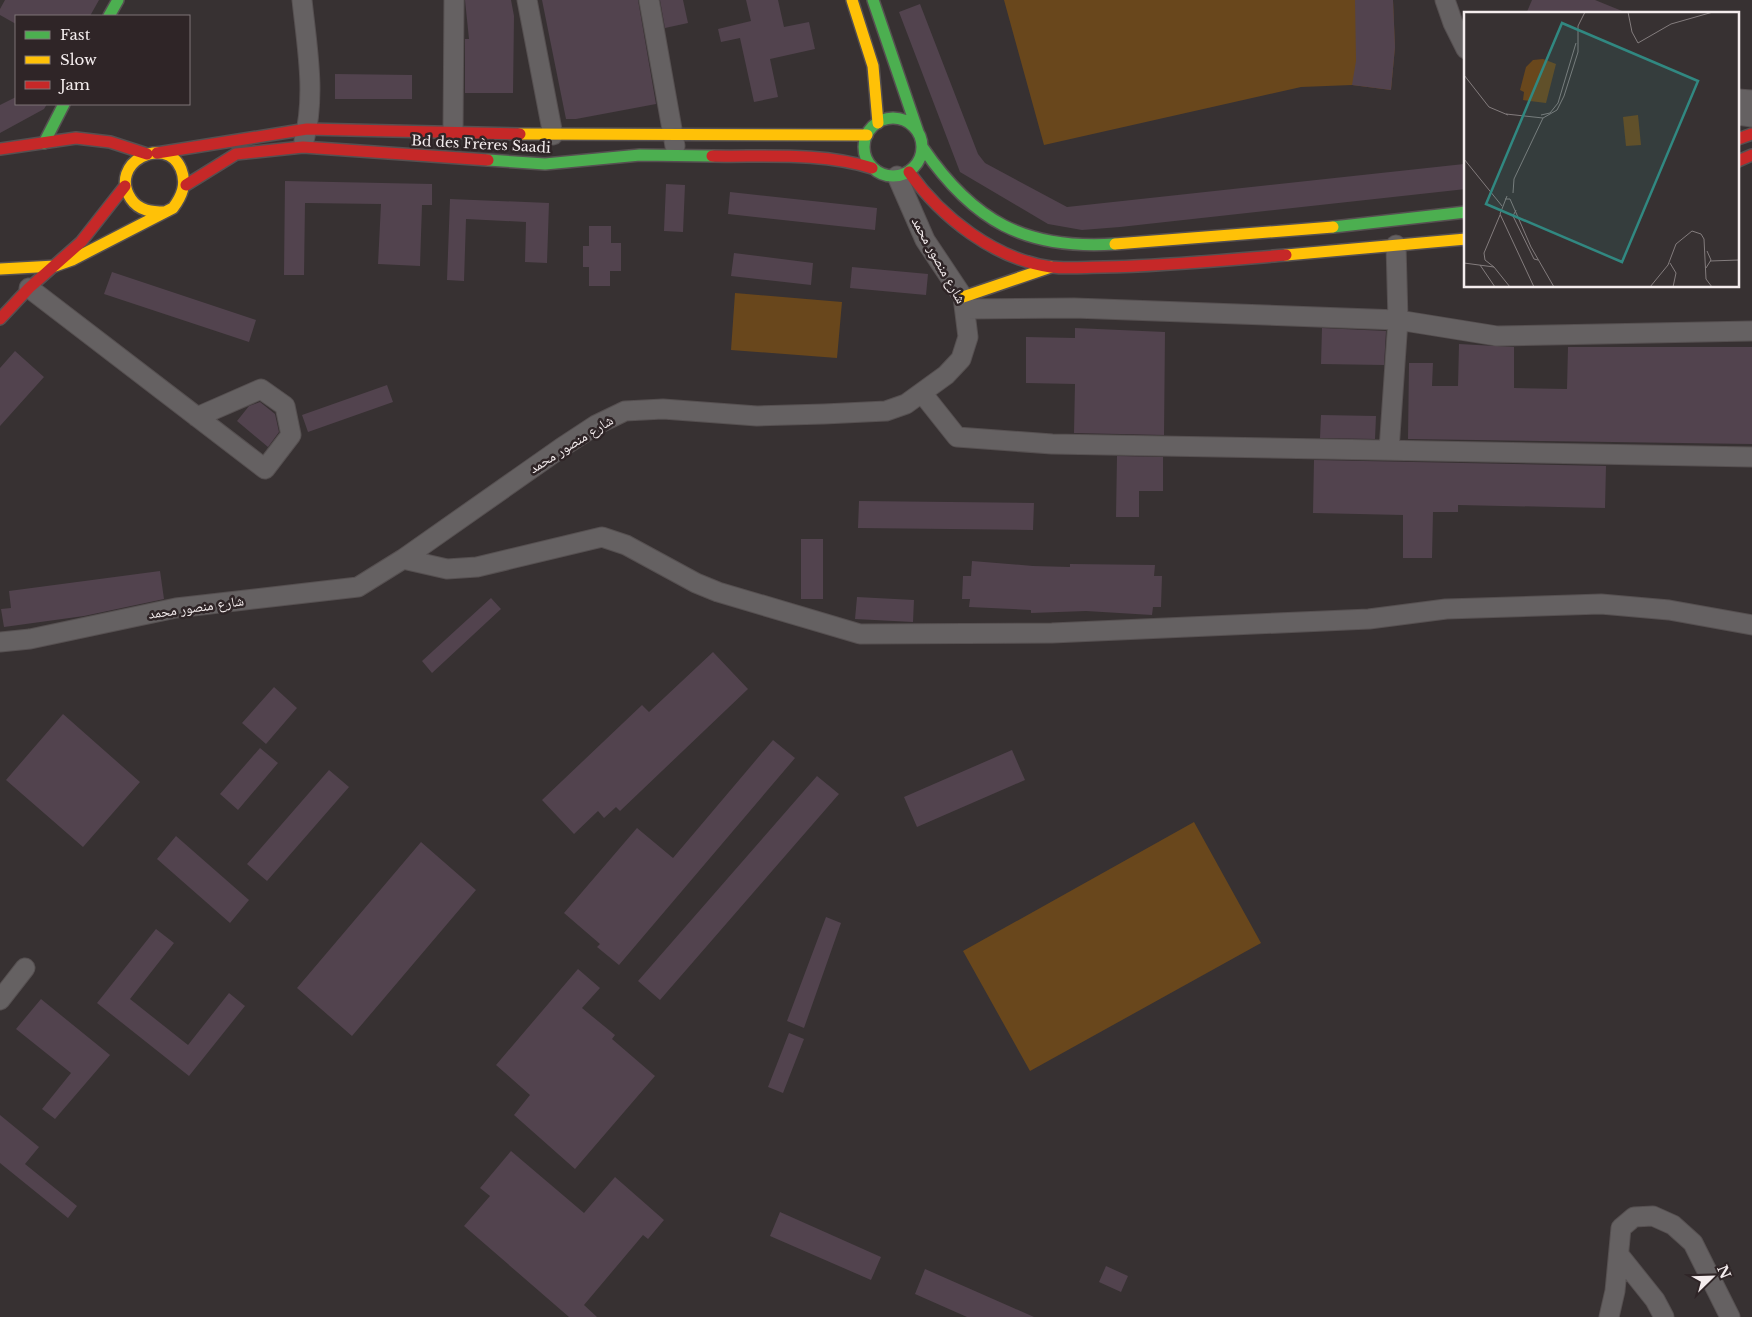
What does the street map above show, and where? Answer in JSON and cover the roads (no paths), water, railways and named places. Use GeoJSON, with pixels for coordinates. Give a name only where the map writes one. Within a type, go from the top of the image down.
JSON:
{"type":"FeatureCollection","features":[{"type":"Feature","properties":{"kind":"main road"},"geometry":{"type":"LineString","coordinates":[[110,15],[118,0]]}},
{"type":"Feature","properties":{"kind":"main road"},"geometry":{"type":"LineString","coordinates":[[852,0],[868,44],[876,89],[878,122]]}},
{"type":"Feature","properties":{"kind":"main road"},"geometry":{"type":"LineString","coordinates":[[874,0],[923,148],[941,176],[971,207],[1022,234],[1081,246],[1324,228],[1464,212]]}},
{"type":"Feature","properties":{"kind":"main road"},"geometry":{"type":"LineString","coordinates":[[865,113],[876,89]]}},
{"type":"Feature","properties":{"kind":"main road"},"geometry":{"type":"LineString","coordinates":[[44,143],[63,105]]}},
{"type":"Feature","properties":{"kind":"main road"},"geometry":{"type":"LineString","coordinates":[[918,132],[903,120],[894,118],[878,122],[867,135],[865,152],[872,168],[888,176],[903,174],[921,158],[923,148]]}},
{"type":"Feature","properties":{"kind":"main road"},"geometry":{"type":"LineString","coordinates":[[838,136],[855,125]]}},
{"type":"Feature","properties":{"kind":"main road","name":"Bd des Frères Saadi"},"geometry":{"type":"LineString","coordinates":[[152,153],[305,138],[453,133],[553,135],[674,133],[867,135]]}},
{"type":"Feature","properties":{"kind":"main road"},"geometry":{"type":"LineString","coordinates":[[1740,138],[1752,134]]}},
{"type":"Feature","properties":{"kind":"main road"},"geometry":{"type":"LineString","coordinates":[[0,149],[76,138],[110,142],[167,155],[181,167],[186,185],[179,202],[165,212],[72,260],[55,266],[0,269]]}},
{"type":"Feature","properties":{"kind":"main road","name":"Bd des Frères Saadi"},"geometry":{"type":"LineString","coordinates":[[186,185],[236,154],[305,138],[545,164],[640,155],[675,155],[825,158],[849,161],[872,168]]}},
{"type":"Feature","properties":{"kind":"main road"},"geometry":{"type":"LineString","coordinates":[[110,142],[126,180],[127,195],[139,209],[147,212],[165,212]]}},
{"type":"Feature","properties":{"kind":"main road"},"geometry":{"type":"LineString","coordinates":[[0,319],[29,288],[81,242],[126,180],[130,166],[138,158],[152,153]]}},
{"type":"Feature","properties":{"kind":"main road"},"geometry":{"type":"LineString","coordinates":[[1740,159],[1752,155]]}},
{"type":"Feature","properties":{"kind":"main road"},"geometry":{"type":"LineString","coordinates":[[903,174],[966,230],[991,246],[1017,258],[1052,267],[1162,266],[1464,240]]}},
{"type":"Feature","properties":{"kind":"main road"},"geometry":{"type":"LineString","coordinates":[[965,303],[1052,267]]}},
{"type":"Feature","properties":{"kind":"street"},"geometry":{"type":"LineString","coordinates":[[302,0],[311,78],[305,138]]}},
{"type":"Feature","properties":{"kind":"street"},"geometry":{"type":"LineString","coordinates":[[453,133],[454,0]]}},
{"type":"Feature","properties":{"kind":"street"},"geometry":{"type":"LineString","coordinates":[[527,0],[553,135]]}},
{"type":"Feature","properties":{"kind":"street"},"geometry":{"type":"LineString","coordinates":[[649,0],[674,133],[675,155]]}},
{"type":"Feature","properties":{"kind":"street"},"geometry":{"type":"LineString","coordinates":[[1445,0],[1453,23],[1464,45]]}},
{"type":"Feature","properties":{"kind":"street","name":"شارع منصور محمد"},"geometry":{"type":"LineString","coordinates":[[0,642],[30,639],[176,608],[358,586],[403,559],[596,425],[625,411],[663,409],[758,416],[886,410],[906,404],[946,375],[961,359],[968,337],[965,303],[925,240],[903,174]]}},
{"type":"Feature","properties":{"kind":"street"},"geometry":{"type":"LineString","coordinates":[[1389,450],[1398,320],[1396,245]]}},
{"type":"Feature","properties":{"kind":"street"},"geometry":{"type":"LineString","coordinates":[[29,288],[197,417],[265,469],[291,434],[285,406],[261,389],[197,417]]}},
{"type":"Feature","properties":{"kind":"street"},"geometry":{"type":"LineString","coordinates":[[965,303],[1398,320],[1498,336],[1752,331]]}},
{"type":"Feature","properties":{"kind":"street"},"geometry":{"type":"LineString","coordinates":[[922,393],[957,437],[1052,444],[1752,457]]}},
{"type":"Feature","properties":{"kind":"street"},"geometry":{"type":"LineString","coordinates":[[403,559],[447,569],[477,568],[602,537],[626,545],[718,592],[860,634],[1062,632],[1370,619],[1446,609],[1601,604],[1669,610],[1752,625]]}},
{"type":"Feature","properties":{"kind":"street"},"geometry":{"type":"LineString","coordinates":[[0,1000],[25,968]]}},
{"type":"Feature","properties":{"kind":"street"},"geometry":{"type":"LineString","coordinates":[[1609,1317],[1615,1290],[1622,1228],[1634,1217],[1652,1216],[1674,1225],[1693,1244],[1730,1317]]}},
{"type":"Feature","properties":{"kind":"street"},"geometry":{"type":"LineString","coordinates":[[1619,1255],[1655,1300],[1664,1317]]}}]}
